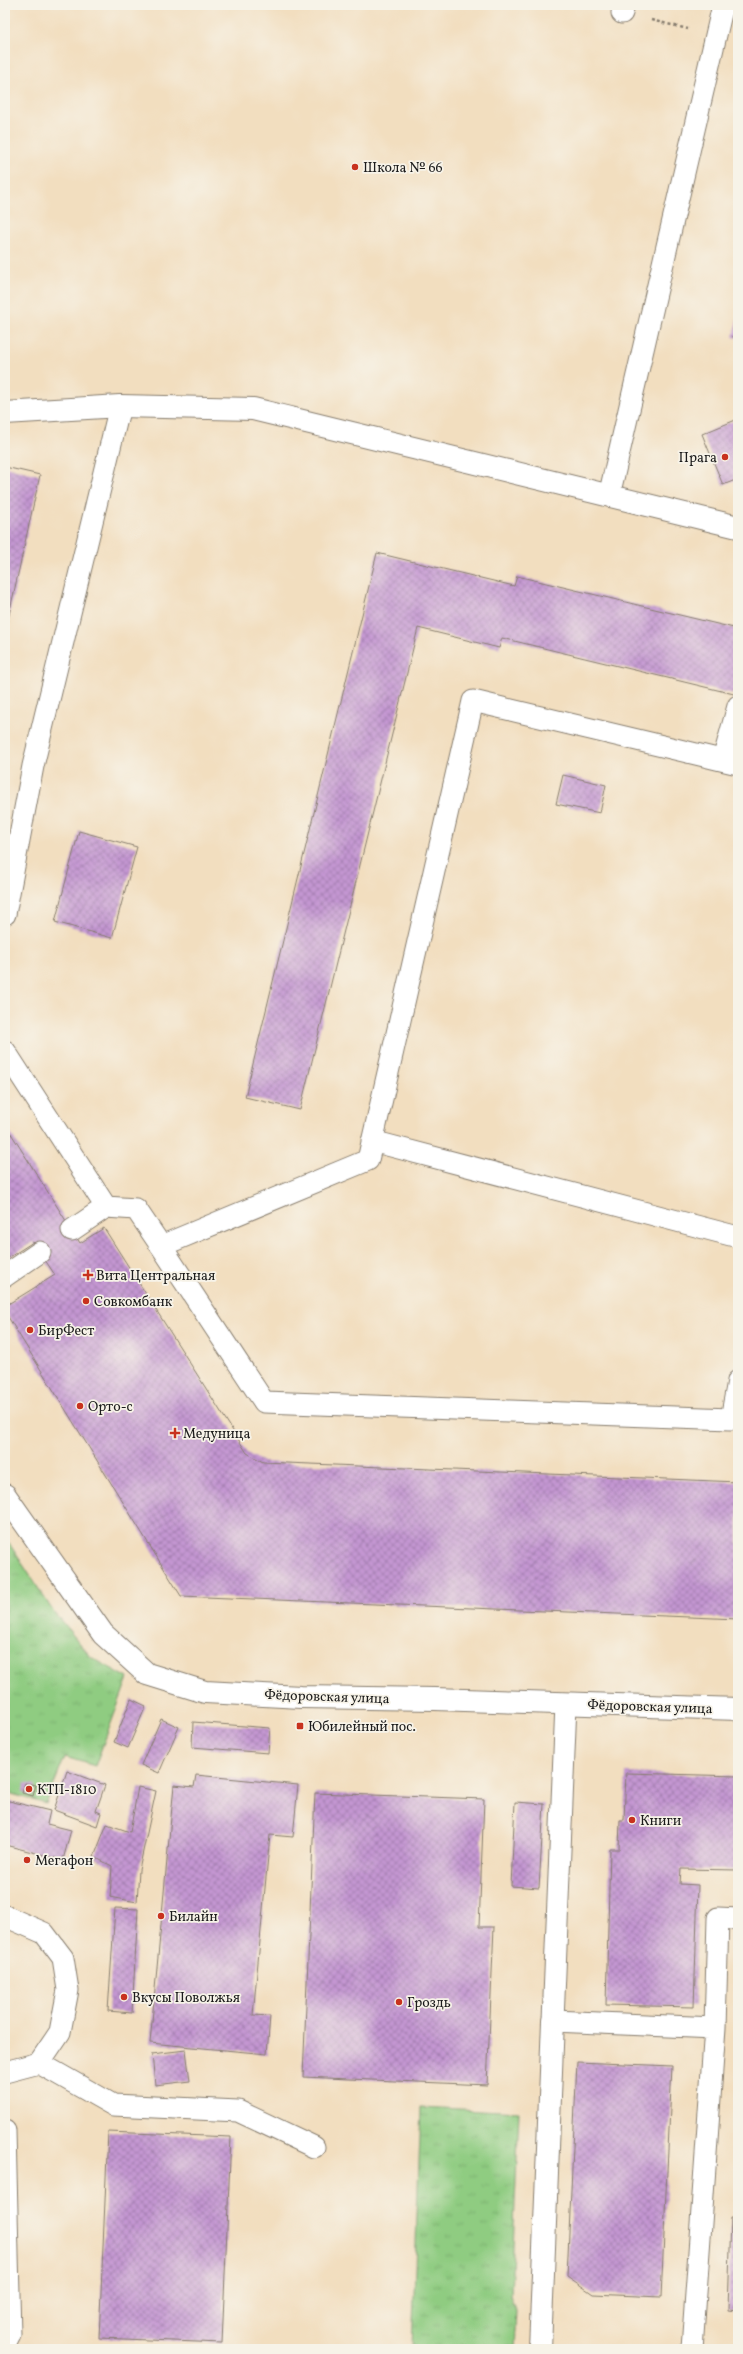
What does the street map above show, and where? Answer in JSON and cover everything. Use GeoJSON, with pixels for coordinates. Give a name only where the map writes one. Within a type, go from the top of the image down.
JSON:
{"type":"FeatureCollection","features":[{"type":"Feature","properties":{"kind":"street"},"geometry":{"type":"LineString","coordinates":[[5,413],[120,406],[253,409],[738,527]]}},
{"type":"Feature","properties":{"kind":"street","name":"Фёдоровская улица"},"geometry":{"type":"LineString","coordinates":[[5,1495],[103,1634],[147,1674],[205,1692],[301,1697],[435,1699],[738,1709]]}},
{"type":"Feature","properties":{"kind":"street"},"geometry":{"type":"LineString","coordinates":[[540,2349],[553,2021]]}},
{"type":"Feature","properties":{"kind":"lane"},"geometry":{"type":"LineString","coordinates":[[609,496],[723,5]]}},
{"type":"Feature","properties":{"kind":"lane"},"geometry":{"type":"LineString","coordinates":[[5,914],[33,766],[120,406]]}},
{"type":"Feature","properties":{"kind":"lane"},"geometry":{"type":"LineString","coordinates":[[161,1246],[368,1160],[473,701],[730,762],[738,706]]}},
{"type":"Feature","properties":{"kind":"lane"},"geometry":{"type":"LineString","coordinates":[[5,1051],[106,1208]]}},
{"type":"Feature","properties":{"kind":"lane"},"geometry":{"type":"LineString","coordinates":[[372,1141],[738,1237]]}},
{"type":"Feature","properties":{"kind":"lane"},"geometry":{"type":"LineString","coordinates":[[72,1230],[106,1208],[136,1209],[264,1402],[731,1419],[738,1381]]}},
{"type":"Feature","properties":{"kind":"lane"},"geometry":{"type":"LineString","coordinates":[[5,1276],[40,1252]]}},
{"type":"Feature","properties":{"kind":"lane"},"geometry":{"type":"LineString","coordinates":[[566,1704],[553,2021],[715,2028]]}},
{"type":"Feature","properties":{"kind":"lane"},"geometry":{"type":"LineString","coordinates":[[5,1916],[44,1933],[64,1958],[68,1990],[60,2032],[39,2063],[5,2072]]}},
{"type":"Feature","properties":{"kind":"lane"},"geometry":{"type":"LineString","coordinates":[[692,2349],[715,2028],[718,1918],[738,1919]]}},
{"type":"Feature","properties":{"kind":"lane"},"geometry":{"type":"LineString","coordinates":[[39,2063],[113,2105],[238,2111],[314,2147]]}},
{"type":"Feature","properties":{"kind":"lane"},"geometry":{"type":"LineString","coordinates":[[5,2131],[10,2335],[5,2345]]}},
{"type":"Feature","properties":{"kind":"path"},"geometry":{"type":"LineString","coordinates":[[589,5],[623,9],[716,36]]}},
{"type":"Feature","properties":{"kind":"green space"},"geometry":{"type":"Polygon","coordinates":[[[5,1537],[53,1611],[91,1657],[128,1678],[95,1766],[65,1757],[46,1804],[5,1792],[5,1537]]]}},
{"type":"Feature","properties":{"kind":"green space"},"geometry":{"type":"Polygon","coordinates":[[[421,2107],[519,2112],[511,2295],[516,2311],[514,2349],[412,2349],[421,2107]]]}},
{"type":"Feature","properties":{"kind":"building"},"geometry":{"type":"Polygon","coordinates":[[[738,320],[738,338],[733,337],[738,320]]]}},
{"type":"Feature","properties":{"kind":"building","name":"Прага"},"geometry":{"type":"Polygon","coordinates":[[[738,419],[738,479],[723,485],[702,434],[738,419]]]}},
{"type":"Feature","properties":{"kind":"building"},"geometry":{"type":"Polygon","coordinates":[[[5,467],[40,475],[6,628],[5,628],[5,467]]]}},
{"type":"Feature","properties":{"kind":"building"},"geometry":{"type":"Polygon","coordinates":[[[377,553],[514,586],[517,576],[738,629],[738,695],[502,638],[499,648],[418,628],[300,1110],[245,1097],[377,553]]]}},
{"type":"Feature","properties":{"kind":"building"},"geometry":{"type":"Polygon","coordinates":[[[563,775],[606,785],[600,813],[556,804],[563,775]]]}},
{"type":"Feature","properties":{"kind":"building"},"geometry":{"type":"Polygon","coordinates":[[[79,831],[137,847],[112,938],[55,922],[79,831]]]}},
{"type":"Feature","properties":{"kind":"building"},"geometry":{"type":"Polygon","coordinates":[[[5,1124],[80,1243],[104,1228],[247,1453],[263,1462],[738,1482],[738,1619],[181,1596],[5,1312],[5,1306],[55,1275],[33,1242],[5,1260],[5,1124]]]}},
{"type":"Feature","properties":{"kind":"building"},"geometry":{"type":"Polygon","coordinates":[[[131,1699],[146,1706],[128,1748],[114,1742],[131,1699]]]}},
{"type":"Feature","properties":{"kind":"building"},"geometry":{"type":"Polygon","coordinates":[[[161,1719],[179,1727],[159,1773],[141,1765],[161,1719]]]}},
{"type":"Feature","properties":{"kind":"building"},"geometry":{"type":"Polygon","coordinates":[[[193,1722],[270,1728],[268,1753],[192,1747],[193,1722]]]}},
{"type":"Feature","properties":{"kind":"building"},"geometry":{"type":"Polygon","coordinates":[[[67,1771],[105,1785],[96,1811],[101,1813],[97,1826],[54,1810],[67,1771]]]}},
{"type":"Feature","properties":{"kind":"building"},"geometry":{"type":"Polygon","coordinates":[[[626,1773],[738,1776],[738,1870],[681,1869],[680,1884],[698,1885],[694,2007],[606,2005],[610,1849],[619,1849],[620,1820],[624,1820],[626,1773]]]}},
{"type":"Feature","properties":{"kind":"building"},"geometry":{"type":"Polygon","coordinates":[[[196,1775],[298,1785],[293,1837],[270,1835],[253,2015],[270,2016],[267,2054],[150,2043],[174,1785],[194,1787],[196,1775]]]}},
{"type":"Feature","properties":{"kind":"building","name":"КТП-1810"},"geometry":{"type":"Polygon","coordinates":[[[25,1783],[36,1785],[33,1796],[22,1793],[25,1783]]]}},
{"type":"Feature","properties":{"kind":"building"},"geometry":{"type":"Polygon","coordinates":[[[138,1787],[156,1791],[139,1870],[137,1902],[110,1897],[112,1866],[94,1857],[107,1824],[130,1832],[138,1787]]]}},
{"type":"Feature","properties":{"kind":"building","name":"Гроздь"},"geometry":{"type":"Polygon","coordinates":[[[315,1793],[484,1799],[479,1927],[494,1927],[487,2085],[303,2077],[315,1793]]]}},
{"type":"Feature","properties":{"kind":"building"},"geometry":{"type":"Polygon","coordinates":[[[5,1800],[50,1811],[47,1824],[71,1830],[63,1860],[5,1845],[5,1800]]]}},
{"type":"Feature","properties":{"kind":"building"},"geometry":{"type":"Polygon","coordinates":[[[515,1802],[544,1804],[539,1888],[511,1886],[515,1802]]]}},
{"type":"Feature","properties":{"kind":"building"},"geometry":{"type":"Polygon","coordinates":[[[115,1908],[138,1909],[132,2013],[108,2011],[115,1908]]]}},
{"type":"Feature","properties":{"kind":"building"},"geometry":{"type":"Polygon","coordinates":[[[186,2050],[190,2081],[155,2085],[152,2054],[186,2050]]]}},
{"type":"Feature","properties":{"kind":"building"},"geometry":{"type":"Polygon","coordinates":[[[577,2062],[672,2066],[661,2297],[593,2294],[567,2276],[577,2062]]]}},
{"type":"Feature","properties":{"kind":"building"},"geometry":{"type":"Polygon","coordinates":[[[108,2132],[231,2137],[222,2343],[99,2338],[108,2132]]]}},
{"type":"Feature","properties":{"kind":"building"},"geometry":{"type":"Polygon","coordinates":[[[731,2218],[738,2218],[738,2311],[728,2310],[731,2218]]]}},
{"type":"Feature","properties":{"kind":"place","name":"Школа № 66"},"geometry":{"type":"Point","coordinates":[355,167]}},
{"type":"Feature","properties":{"kind":"place","name":"Прага"},"geometry":{"type":"Point","coordinates":[725,457]}},
{"type":"Feature","properties":{"kind":"place","name":"Вита Центральная"},"geometry":{"type":"Point","coordinates":[88,1275]}},
{"type":"Feature","properties":{"kind":"place","name":"Совкомбанк"},"geometry":{"type":"Point","coordinates":[86,1301]}},
{"type":"Feature","properties":{"kind":"place","name":"БирФест"},"geometry":{"type":"Point","coordinates":[30,1330]}},
{"type":"Feature","properties":{"kind":"place","name":"Орто-с"},"geometry":{"type":"Point","coordinates":[80,1406]}},
{"type":"Feature","properties":{"kind":"place","name":"Медуница"},"geometry":{"type":"Point","coordinates":[175,1433]}},
{"type":"Feature","properties":{"kind":"place","name":"Юбилейный пос."},"geometry":{"type":"Point","coordinates":[300,1726]}},
{"type":"Feature","properties":{"kind":"place","name":"КТП-1810"},"geometry":{"type":"Point","coordinates":[29,1789]}},
{"type":"Feature","properties":{"kind":"place","name":"Книги"},"geometry":{"type":"Point","coordinates":[632,1820]}},
{"type":"Feature","properties":{"kind":"place","name":"Мегафон"},"geometry":{"type":"Point","coordinates":[27,1860]}},
{"type":"Feature","properties":{"kind":"place","name":"Билайн"},"geometry":{"type":"Point","coordinates":[161,1916]}},
{"type":"Feature","properties":{"kind":"place","name":"Вкусы Поволжья"},"geometry":{"type":"Point","coordinates":[124,1997]}},
{"type":"Feature","properties":{"kind":"place","name":"Гроздь"},"geometry":{"type":"Point","coordinates":[399,2002]}}]}
